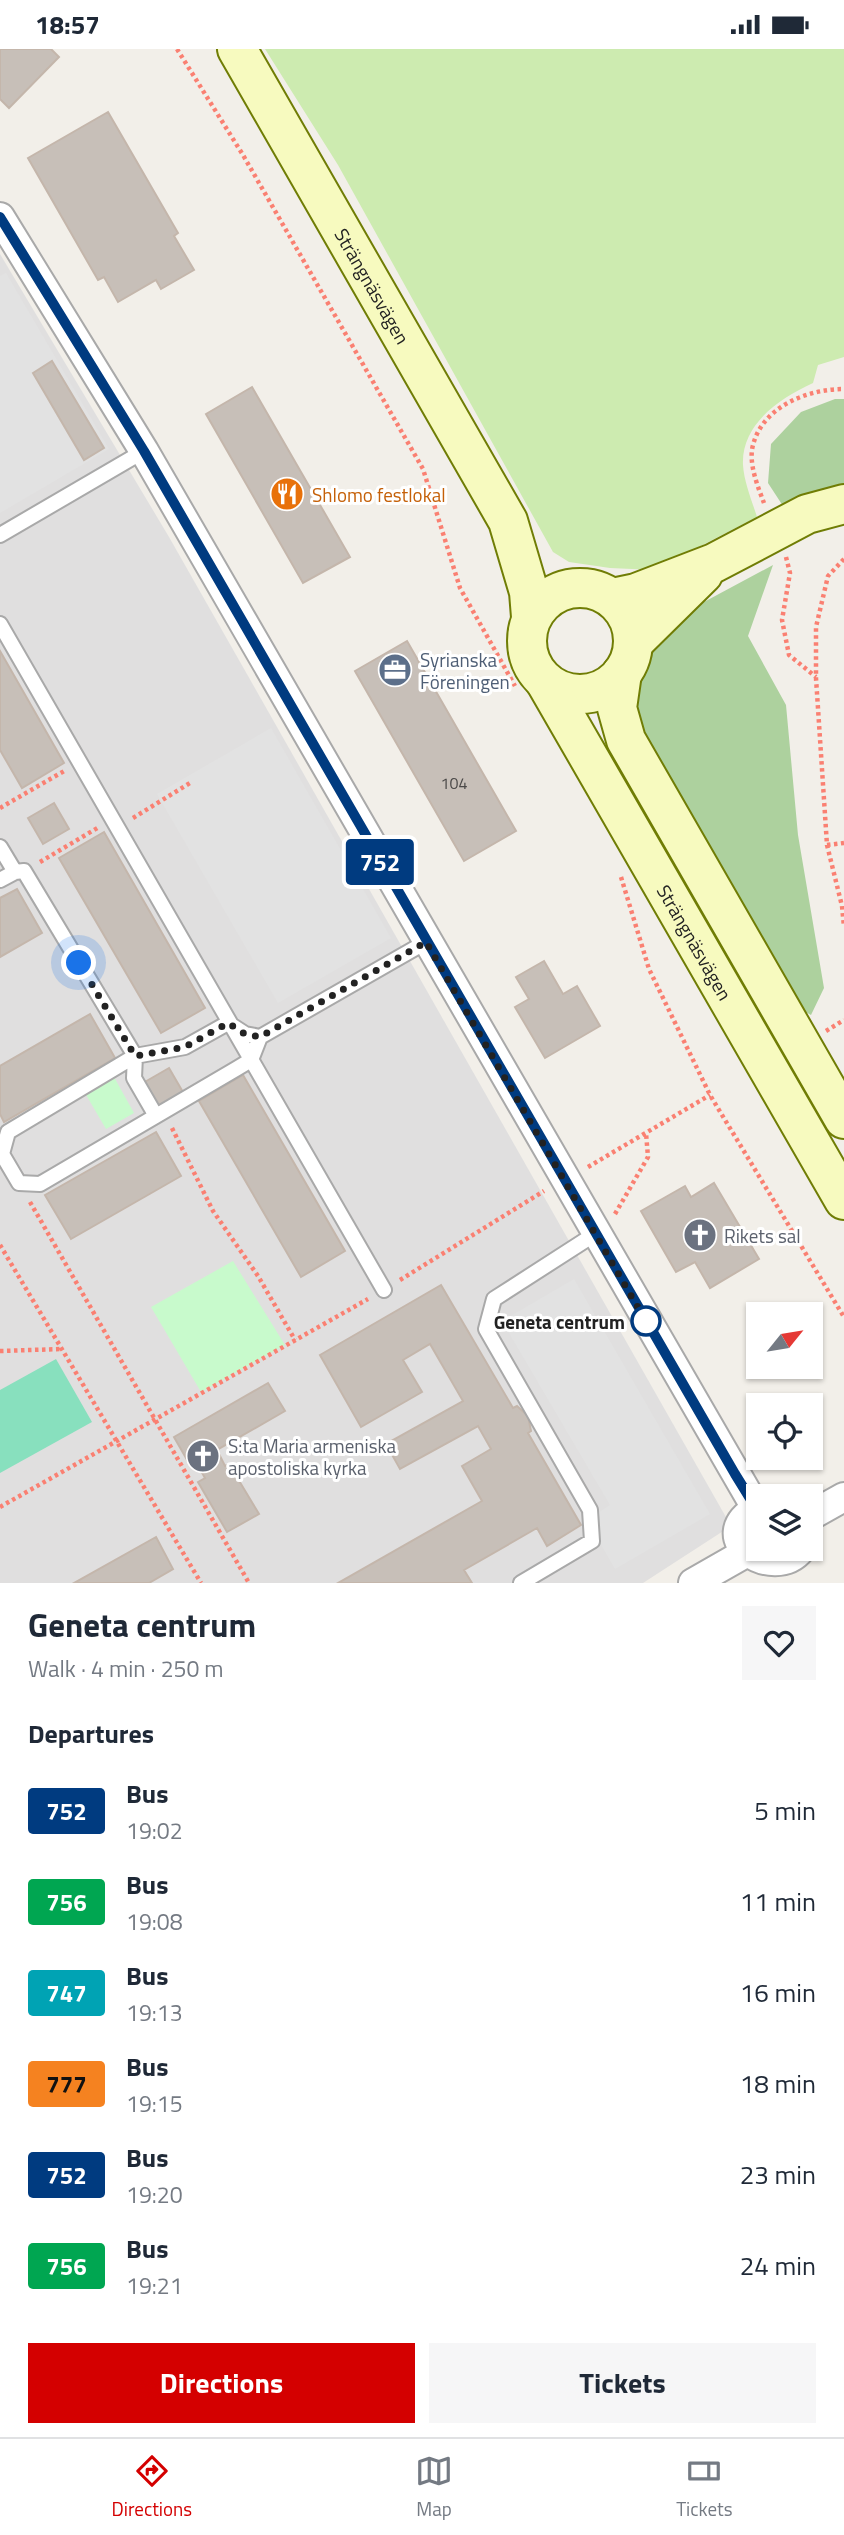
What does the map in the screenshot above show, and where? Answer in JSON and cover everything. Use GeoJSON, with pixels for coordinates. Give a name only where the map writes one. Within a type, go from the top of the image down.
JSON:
{"type":"FeatureCollection","features":[{"type":"Feature","properties":{"kind":"main road","name":"Strängnäsvägen"},"geometry":{"type":"LineString","coordinates":[[237,49],[508,521],[550,566],[596,593]]}},
{"type":"Feature","properties":{"kind":"main road"},"geometry":{"type":"LineString","coordinates":[[714,563],[628,658],[608,687],[589,694],[534,689],[527,649],[527,628],[538,606],[549,597],[563,590],[636,593],[714,563],[807,514],[844,504]]}},
{"type":"Feature","properties":{"kind":"main road","name":"Strängnäsvägen"},"geometry":{"type":"LineString","coordinates":[[508,521],[529,593],[531,617]]}},
{"type":"Feature","properties":{"kind":"main road"},"geometry":{"type":"LineString","coordinates":[[596,593],[626,614],[631,626],[628,658],[617,708],[625,740],[844,1119]]}},
{"type":"Feature","properties":{"kind":"main road","name":"Strängnäsvägen"},"geometry":{"type":"LineString","coordinates":[[534,689],[844,1200]]}},
{"type":"Feature","properties":{"kind":"street"},"geometry":{"type":"LineString","coordinates":[[0,217],[144,451],[595,1234],[746,1489]]}},
{"type":"Feature","properties":{"kind":"street"},"geometry":{"type":"LineString","coordinates":[[823,1509],[844,1497]]}},
{"type":"Feature","properties":{"kind":"street"},"geometry":{"type":"LineString","coordinates":[[746,1516],[741,1524],[738,1545],[749,1563],[758,1569],[779,1570],[796,1566]]}},
{"type":"Feature","properties":{"kind":"street"},"geometry":{"type":"LineString","coordinates":[[693,1583],[742,1555]]}},
{"type":"Feature","properties":{"kind":"lane"},"geometry":{"type":"LineString","coordinates":[[0,535],[144,451]]}},
{"type":"Feature","properties":{"kind":"lane"},"geometry":{"type":"LineString","coordinates":[[0,624],[384,1290]]}},
{"type":"Feature","properties":{"kind":"lane"},"geometry":{"type":"LineString","coordinates":[[0,847],[15,872]]}},
{"type":"Feature","properties":{"kind":"lane"},"geometry":{"type":"LineString","coordinates":[[0,880],[15,872],[24,871],[135,1056],[134,1078],[160,1114]]}},
{"type":"Feature","properties":{"kind":"lane"},"geometry":{"type":"LineString","coordinates":[[228,1023],[185,1047],[135,1056],[8,1132],[2,1154],[19,1183],[40,1184],[160,1114],[251,1060],[260,1037],[426,942]]}},
{"type":"Feature","properties":{"kind":"lane"},"geometry":{"type":"LineString","coordinates":[[228,1023],[245,1034],[260,1037]]}},
{"type":"Feature","properties":{"kind":"lane"},"geometry":{"type":"LineString","coordinates":[[520,1583],[592,1541],[590,1510],[486,1329],[494,1299],[595,1234]]}},
{"type":"Feature","properties":{"kind":"path"},"geometry":{"type":"LineString","coordinates":[[177,49],[243,155],[423,469],[460,588],[534,689]]}},
{"type":"Feature","properties":{"kind":"path"},"geometry":{"type":"LineString","coordinates":[[767,511],[754,475],[752,446],[764,423],[780,408],[803,395],[844,389]]}},
{"type":"Feature","properties":{"kind":"path"},"geometry":{"type":"LineString","coordinates":[[783,546],[790,573],[782,620],[789,655],[816,678]]}},
{"type":"Feature","properties":{"kind":"path"},"geometry":{"type":"LineString","coordinates":[[844,559],[828,576],[816,627],[816,678],[827,845],[842,906],[844,927]]}},
{"type":"Feature","properties":{"kind":"path"},"geometry":{"type":"LineString","coordinates":[[0,808],[78,762]]}},
{"type":"Feature","properties":{"kind":"path"},"geometry":{"type":"LineString","coordinates":[[827,845],[844,843]]}},
{"type":"Feature","properties":{"kind":"path"},"geometry":{"type":"LineString","coordinates":[[617,865],[649,969],[710,1095],[844,1317]]}},
{"type":"Feature","properties":{"kind":"path"},"geometry":{"type":"LineString","coordinates":[[822,1033],[844,1020]]}},
{"type":"Feature","properties":{"kind":"path"},"geometry":{"type":"LineString","coordinates":[[588,1167],[710,1095]]}},
{"type":"Feature","properties":{"kind":"path"},"geometry":{"type":"LineString","coordinates":[[160,1114],[213,1211],[258,1276],[295,1340]]}},
{"type":"Feature","properties":{"kind":"path"},"geometry":{"type":"LineString","coordinates":[[595,1234],[608,1226],[648,1157],[646,1133]]}},
{"type":"Feature","properties":{"kind":"path"},"geometry":{"type":"LineString","coordinates":[[19,1183],[249,1583]]}},
{"type":"Feature","properties":{"kind":"path"},"geometry":{"type":"LineString","coordinates":[[0,1507],[384,1290],[546,1190]]}},
{"type":"Feature","properties":{"kind":"path"},"geometry":{"type":"LineString","coordinates":[[0,1245],[201,1583]]}},
{"type":"Feature","properties":{"kind":"path"},"geometry":{"type":"LineString","coordinates":[[0,1351],[62,1349]]}},
{"type":"Feature","properties":{"kind":"shaded area"},"geometry":{"type":"Polygon","coordinates":[[[0,254],[169,537],[731,1526],[643,1583],[0,1583],[0,254]]]}},
{"type":"Feature","properties":{"kind":"shaded area"},"geometry":{"type":"Polygon","coordinates":[[[6,273],[109,449],[0,513],[0,276],[6,273]]]}},
{"type":"Feature","properties":{"kind":"shaded area"},"geometry":{"type":"Polygon","coordinates":[[[271,728],[391,938],[278,1003],[157,794],[271,728]]]}},
{"type":"Feature","properties":{"kind":"shaded area"},"geometry":{"type":"Polygon","coordinates":[[[574,1279],[710,1514],[615,1569],[587,1520],[610,1505],[502,1321],[574,1279]]]}},
{"type":"Feature","properties":{"kind":"green space"},"geometry":{"type":"Polygon","coordinates":[[[265,49],[844,49],[844,357],[818,365],[813,383],[788,396],[765,414],[748,437],[743,465],[757,517],[654,570],[610,568],[569,562],[553,552],[338,165],[265,49]]]}},
{"type":"Feature","properties":{"kind":"green space"},"geometry":{"type":"Polygon","coordinates":[[[835,399],[844,399],[844,490],[783,506],[768,483],[771,444],[801,412],[835,399]]]}},
{"type":"Feature","properties":{"kind":"green space"},"geometry":{"type":"Polygon","coordinates":[[[773,565],[748,636],[786,705],[798,835],[824,988],[811,1015],[793,1005],[635,732],[635,667],[643,644],[663,624],[773,565]]]}},
{"type":"Feature","properties":{"kind":"green space"},"geometry":{"type":"Polygon","coordinates":[[[114,1077],[134,1113],[106,1129],[85,1093],[114,1077]]]}},
{"type":"Feature","properties":{"kind":"green space"},"geometry":{"type":"Polygon","coordinates":[[[233,1261],[285,1345],[201,1392],[151,1307],[233,1261]]]}},
{"type":"Feature","properties":{"kind":"green space"},"geometry":{"type":"Polygon","coordinates":[[[56,1359],[92,1422],[0,1473],[0,1390],[56,1359]]]}},
{"type":"Feature","properties":{"kind":"building"},"geometry":{"type":"Polygon","coordinates":[[[0,49],[51,49],[59,57],[9,108],[0,99],[0,49]]]}},
{"type":"Feature","properties":{"kind":"building"},"geometry":{"type":"Polygon","coordinates":[[[108,112],[178,233],[174,236],[194,270],[161,289],[156,280],[118,302],[104,277],[98,280],[28,158],[108,112]]]}},
{"type":"Feature","properties":{"kind":"building"},"geometry":{"type":"Polygon","coordinates":[[[52,361],[104,448],[84,460],[33,373],[52,361]]]}},
{"type":"Feature","properties":{"kind":"building"},"geometry":{"type":"Polygon","coordinates":[[[252,387],[350,557],[303,583],[206,414],[252,387]]]}},
{"type":"Feature","properties":{"kind":"building"},"geometry":{"type":"Polygon","coordinates":[[[407,641],[516,831],[464,861],[355,671],[407,641]]]}},
{"type":"Feature","properties":{"kind":"building"},"geometry":{"type":"Polygon","coordinates":[[[0,651],[64,763],[22,788],[0,750],[0,651]]]}},
{"type":"Feature","properties":{"kind":"building"},"geometry":{"type":"Polygon","coordinates":[[[54,803],[69,829],[43,844],[28,818],[54,803]]]}},
{"type":"Feature","properties":{"kind":"building"},"geometry":{"type":"Polygon","coordinates":[[[104,832],[205,1008],[161,1033],[59,858],[104,832]]]}},
{"type":"Feature","properties":{"kind":"building"},"geometry":{"type":"Polygon","coordinates":[[[17,889],[42,933],[0,957],[0,898],[17,889]]]}},
{"type":"Feature","properties":{"kind":"building"},"geometry":{"type":"Polygon","coordinates":[[[544,961],[563,994],[577,986],[600,1026],[545,1058],[515,1007],[529,999],[516,977],[544,961]]]}},
{"type":"Feature","properties":{"kind":"building"},"geometry":{"type":"Polygon","coordinates":[[[90,1014],[115,1058],[4,1122],[0,1114],[0,1066],[90,1014]]]}},
{"type":"Feature","properties":{"kind":"building"},"geometry":{"type":"Polygon","coordinates":[[[169,1068],[184,1094],[158,1109],[143,1083],[169,1068]]]}},
{"type":"Feature","properties":{"kind":"building"},"geometry":{"type":"Polygon","coordinates":[[[243,1075],[345,1251],[301,1277],[199,1101],[243,1075]]]}},
{"type":"Feature","properties":{"kind":"building"},"geometry":{"type":"Polygon","coordinates":[[[156,1132],[181,1176],[71,1239],[45,1195],[156,1132]]]}},
{"type":"Feature","properties":{"kind":"building","name":"Rikets sal"},"geometry":{"type":"Polygon","coordinates":[[[714,1183],[759,1259],[710,1288],[695,1262],[676,1272],[641,1211],[685,1186],[691,1197],[714,1183]]]}},
{"type":"Feature","properties":{"kind":"building"},"geometry":{"type":"Polygon","coordinates":[[[441,1285],[513,1408],[517,1406],[528,1416],[531,1431],[528,1433],[581,1525],[547,1546],[537,1528],[464,1570],[472,1583],[338,1583],[482,1501],[462,1466],[491,1449],[478,1426],[400,1469],[386,1444],[463,1401],[430,1344],[403,1360],[422,1392],[361,1427],[320,1355],[441,1285]]]}},
{"type":"Feature","properties":{"kind":"building","name":"S:ta Maria armeniska apostoliska kyrka"},"geometry":{"type":"Polygon","coordinates":[[[268,1383],[285,1411],[217,1450],[225,1466],[229,1464],[259,1514],[227,1532],[198,1482],[205,1478],[196,1462],[190,1465],[174,1437],[268,1383]]]}},
{"type":"Feature","properties":{"kind":"building"},"geometry":{"type":"Polygon","coordinates":[[[156,1537],[173,1569],[149,1583],[74,1583],[156,1537]]]}},
{"type":"Feature","properties":{"kind":"bus line","name":"752"},"geometry":{"type":"LineString","coordinates":[[0,217],[144,451],[746,1492]]}},
{"type":"Feature","properties":{"kind":"place","name":"Shlomo festlokal"},"geometry":{"type":"Point","coordinates":[287,494]}},
{"type":"Feature","properties":{"kind":"place","name":"Syrianska Föreningen"},"geometry":{"type":"Point","coordinates":[395,670]}},
{"type":"Feature","properties":{"kind":"place","name":"Rikets sal"},"geometry":{"type":"Point","coordinates":[700,1235]}},
{"type":"Feature","properties":{"kind":"place","name":"Geneta centrum"},"geometry":{"type":"Point","coordinates":[646,1321]}},
{"type":"Feature","properties":{"kind":"place","name":"S:ta Maria armeniska apostoliska kyrka"},"geometry":{"type":"Point","coordinates":[203,1456]}},
{"type":"Feature","properties":{"kind":"route"},"geometry":{"type":"LineString","coordinates":[[79,963],[135,1056],[185,1047],[228,1023],[245,1034],[260,1037],[426,942],[651,1330],[646,1321]]}}]}
